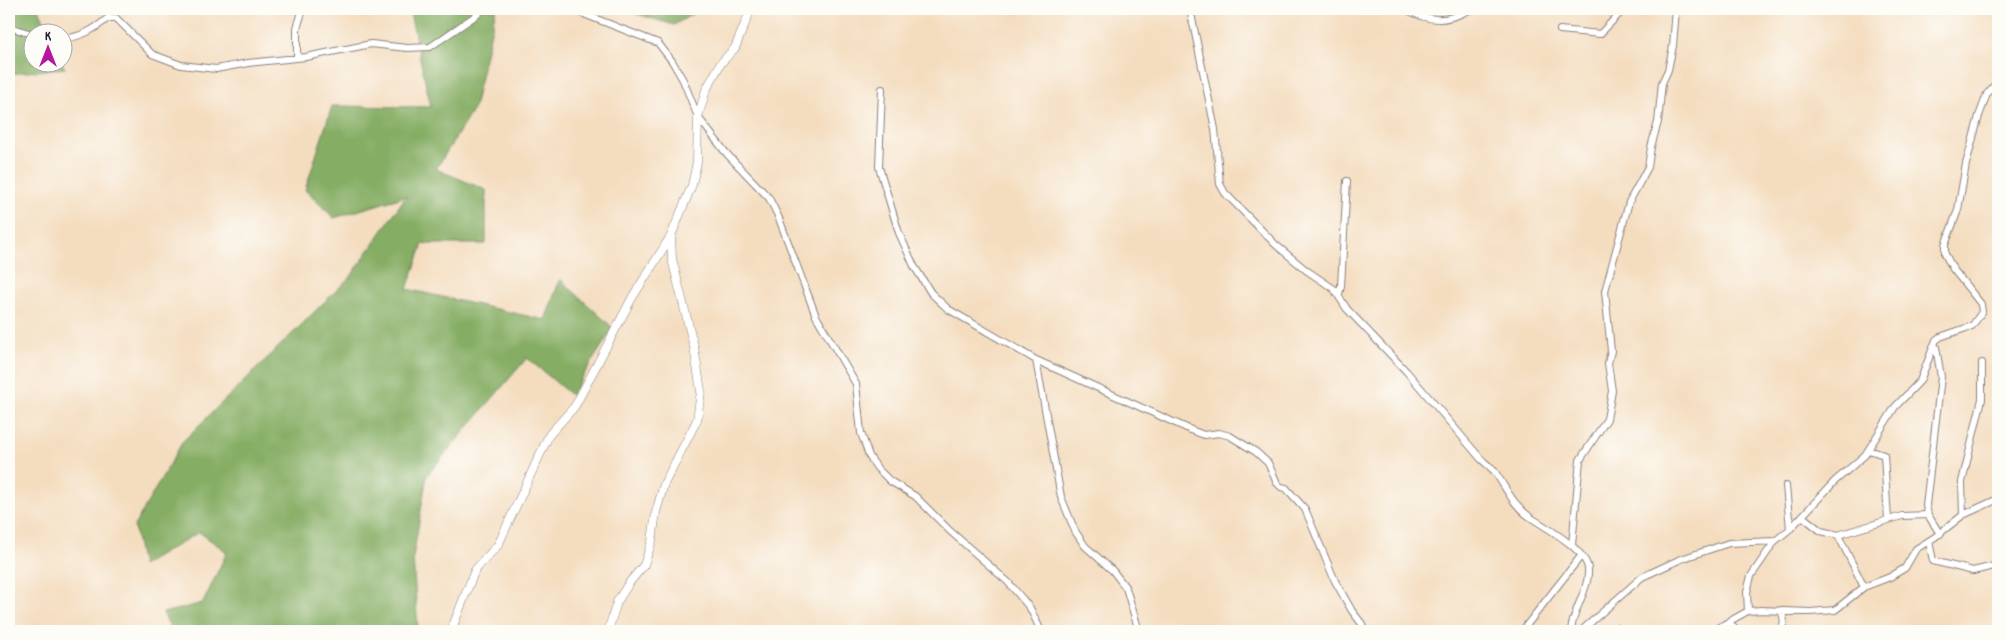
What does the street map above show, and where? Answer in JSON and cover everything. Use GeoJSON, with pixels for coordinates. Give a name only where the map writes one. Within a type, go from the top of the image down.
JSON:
{"type":"FeatureCollection","features":[{"type":"Feature","properties":{"kind":"street"},"geometry":{"type":"LineString","coordinates":[[297,58],[297,28],[303,9]]}},
{"type":"Feature","properties":{"kind":"street"},"geometry":{"type":"LineString","coordinates":[[72,38],[94,30],[108,18],[116,18],[152,54],[181,65],[216,69],[248,63],[297,58],[371,44],[407,48],[430,47],[483,9]]}},
{"type":"Feature","properties":{"kind":"street"},"geometry":{"type":"LineString","coordinates":[[571,9],[658,42],[672,60],[683,80],[698,117],[726,153],[769,198],[778,216],[816,316],[856,384],[861,433],[869,456],[877,468],[890,480],[915,496],[950,531],[1008,582],[1030,608],[1042,631]]}},
{"type":"Feature","properties":{"kind":"street"},"geometry":{"type":"LineString","coordinates":[[451,631],[475,570],[498,546],[549,436],[574,406],[632,298],[671,236],[692,185],[697,162],[698,117],[712,78],[721,63],[735,48],[751,9]]}},
{"type":"Feature","properties":{"kind":"street"},"geometry":{"type":"LineString","coordinates":[[1190,9],[1215,129],[1220,184],[1225,193],[1276,245],[1339,294],[1347,309],[1407,372],[1481,459],[1494,470],[1511,499],[1520,508],[1572,545],[1586,562],[1588,570],[1587,579],[1572,621],[1571,631]]}},
{"type":"Feature","properties":{"kind":"street"},"geometry":{"type":"LineString","coordinates":[[1405,9],[1436,20],[1459,16],[1471,9]]}},
{"type":"Feature","properties":{"kind":"street"},"geometry":{"type":"LineString","coordinates":[[1560,30],[1600,34],[1624,9]]}},
{"type":"Feature","properties":{"kind":"street"},"geometry":{"type":"LineString","coordinates":[[1572,545],[1580,460],[1607,419],[1612,391],[1608,363],[1612,351],[1605,291],[1629,202],[1648,167],[1658,122],[1662,83],[1668,70],[1673,46],[1676,9]]}},
{"type":"Feature","properties":{"kind":"street"},"geometry":{"type":"LineString","coordinates":[[9,27],[22,31]]}},
{"type":"Feature","properties":{"kind":"street"},"geometry":{"type":"LineString","coordinates":[[1940,534],[1928,515],[1926,504],[1941,377],[1936,340],[1972,326],[1982,312],[1982,304],[1953,269],[1945,254],[1945,245],[1958,210],[1966,164],[1979,116],[1987,94],[1998,81]]}},
{"type":"Feature","properties":{"kind":"street"},"geometry":{"type":"LineString","coordinates":[[882,89],[879,167],[899,232],[914,266],[931,292],[948,309],[1036,360],[1191,430],[1204,435],[1220,433],[1230,436],[1256,452],[1268,463],[1280,487],[1286,488],[1305,509],[1335,580],[1352,611],[1362,624],[1364,631]]}},
{"type":"Feature","properties":{"kind":"street"},"geometry":{"type":"LineString","coordinates":[[1339,294],[1348,181]]}},
{"type":"Feature","properties":{"kind":"street"},"geometry":{"type":"LineString","coordinates":[[608,631],[617,602],[629,583],[644,565],[652,541],[656,512],[664,484],[697,420],[701,392],[694,347],[672,258],[671,236]]}},
{"type":"Feature","properties":{"kind":"street"},"geometry":{"type":"LineString","coordinates":[[1748,611],[1747,592],[1751,576],[1775,541],[1790,529],[1835,480],[1869,450],[1895,407],[1920,381],[1936,346]]}},
{"type":"Feature","properties":{"kind":"street"},"geometry":{"type":"LineString","coordinates":[[1036,360],[1061,497],[1067,516],[1085,546],[1113,571],[1126,588],[1139,631]]}},
{"type":"Feature","properties":{"kind":"street"},"geometry":{"type":"LineString","coordinates":[[1963,515],[1962,482],[1982,399],[1982,363]]}},
{"type":"Feature","properties":{"kind":"street"},"geometry":{"type":"LineString","coordinates":[[1869,450],[1884,455],[1888,520]]}},
{"type":"Feature","properties":{"kind":"street"},"geometry":{"type":"LineString","coordinates":[[1786,486],[1790,529]]}},
{"type":"Feature","properties":{"kind":"street"},"geometry":{"type":"LineString","coordinates":[[1712,631],[1748,611],[1781,610],[1810,612],[1834,610],[1864,587],[1890,577],[1905,568],[1916,549],[1940,534],[1963,515],[1998,499]]}},
{"type":"Feature","properties":{"kind":"street"},"geometry":{"type":"LineString","coordinates":[[1802,516],[1820,531],[1838,535],[1902,516],[1928,515]]}},
{"type":"Feature","properties":{"kind":"street"},"geometry":{"type":"LineString","coordinates":[[1838,535],[1864,587]]}},
{"type":"Feature","properties":{"kind":"street"},"geometry":{"type":"LineString","coordinates":[[1581,631],[1642,577],[1681,559],[1729,543],[1775,541]]}},
{"type":"Feature","properties":{"kind":"street"},"geometry":{"type":"LineString","coordinates":[[1929,541],[1933,561],[1973,571],[1998,565]]}},
{"type":"Feature","properties":{"kind":"street"},"geometry":{"type":"LineString","coordinates":[[1522,631],[1581,556]]}},
{"type":"Feature","properties":{"kind":"street"},"geometry":{"type":"LineString","coordinates":[[1778,631],[1782,628],[1784,620],[1781,610]]}},
{"type":"Feature","properties":{"kind":"street"},"geometry":{"type":"LineString","coordinates":[[1729,621],[1736,631]]}},
{"type":"Feature","properties":{"kind":"green space"},"geometry":{"type":"Polygon","coordinates":[[[9,9],[39,9],[45,22],[22,22],[22,72],[28,72],[9,74],[9,9]]]}},
{"type":"Feature","properties":{"kind":"green space"},"geometry":{"type":"Polygon","coordinates":[[[409,9],[496,9],[474,108],[436,169],[486,190],[486,244],[423,244],[407,289],[545,320],[560,279],[613,328],[571,395],[527,358],[427,475],[413,557],[418,631],[172,631],[163,613],[203,603],[227,552],[199,532],[142,566],[134,526],[183,441],[352,275],[406,196],[334,218],[305,190],[332,106],[431,107],[409,9]]]}},
{"type":"Feature","properties":{"kind":"green space"},"geometry":{"type":"Polygon","coordinates":[[[620,9],[701,9],[674,25],[620,9]]]}}]}
